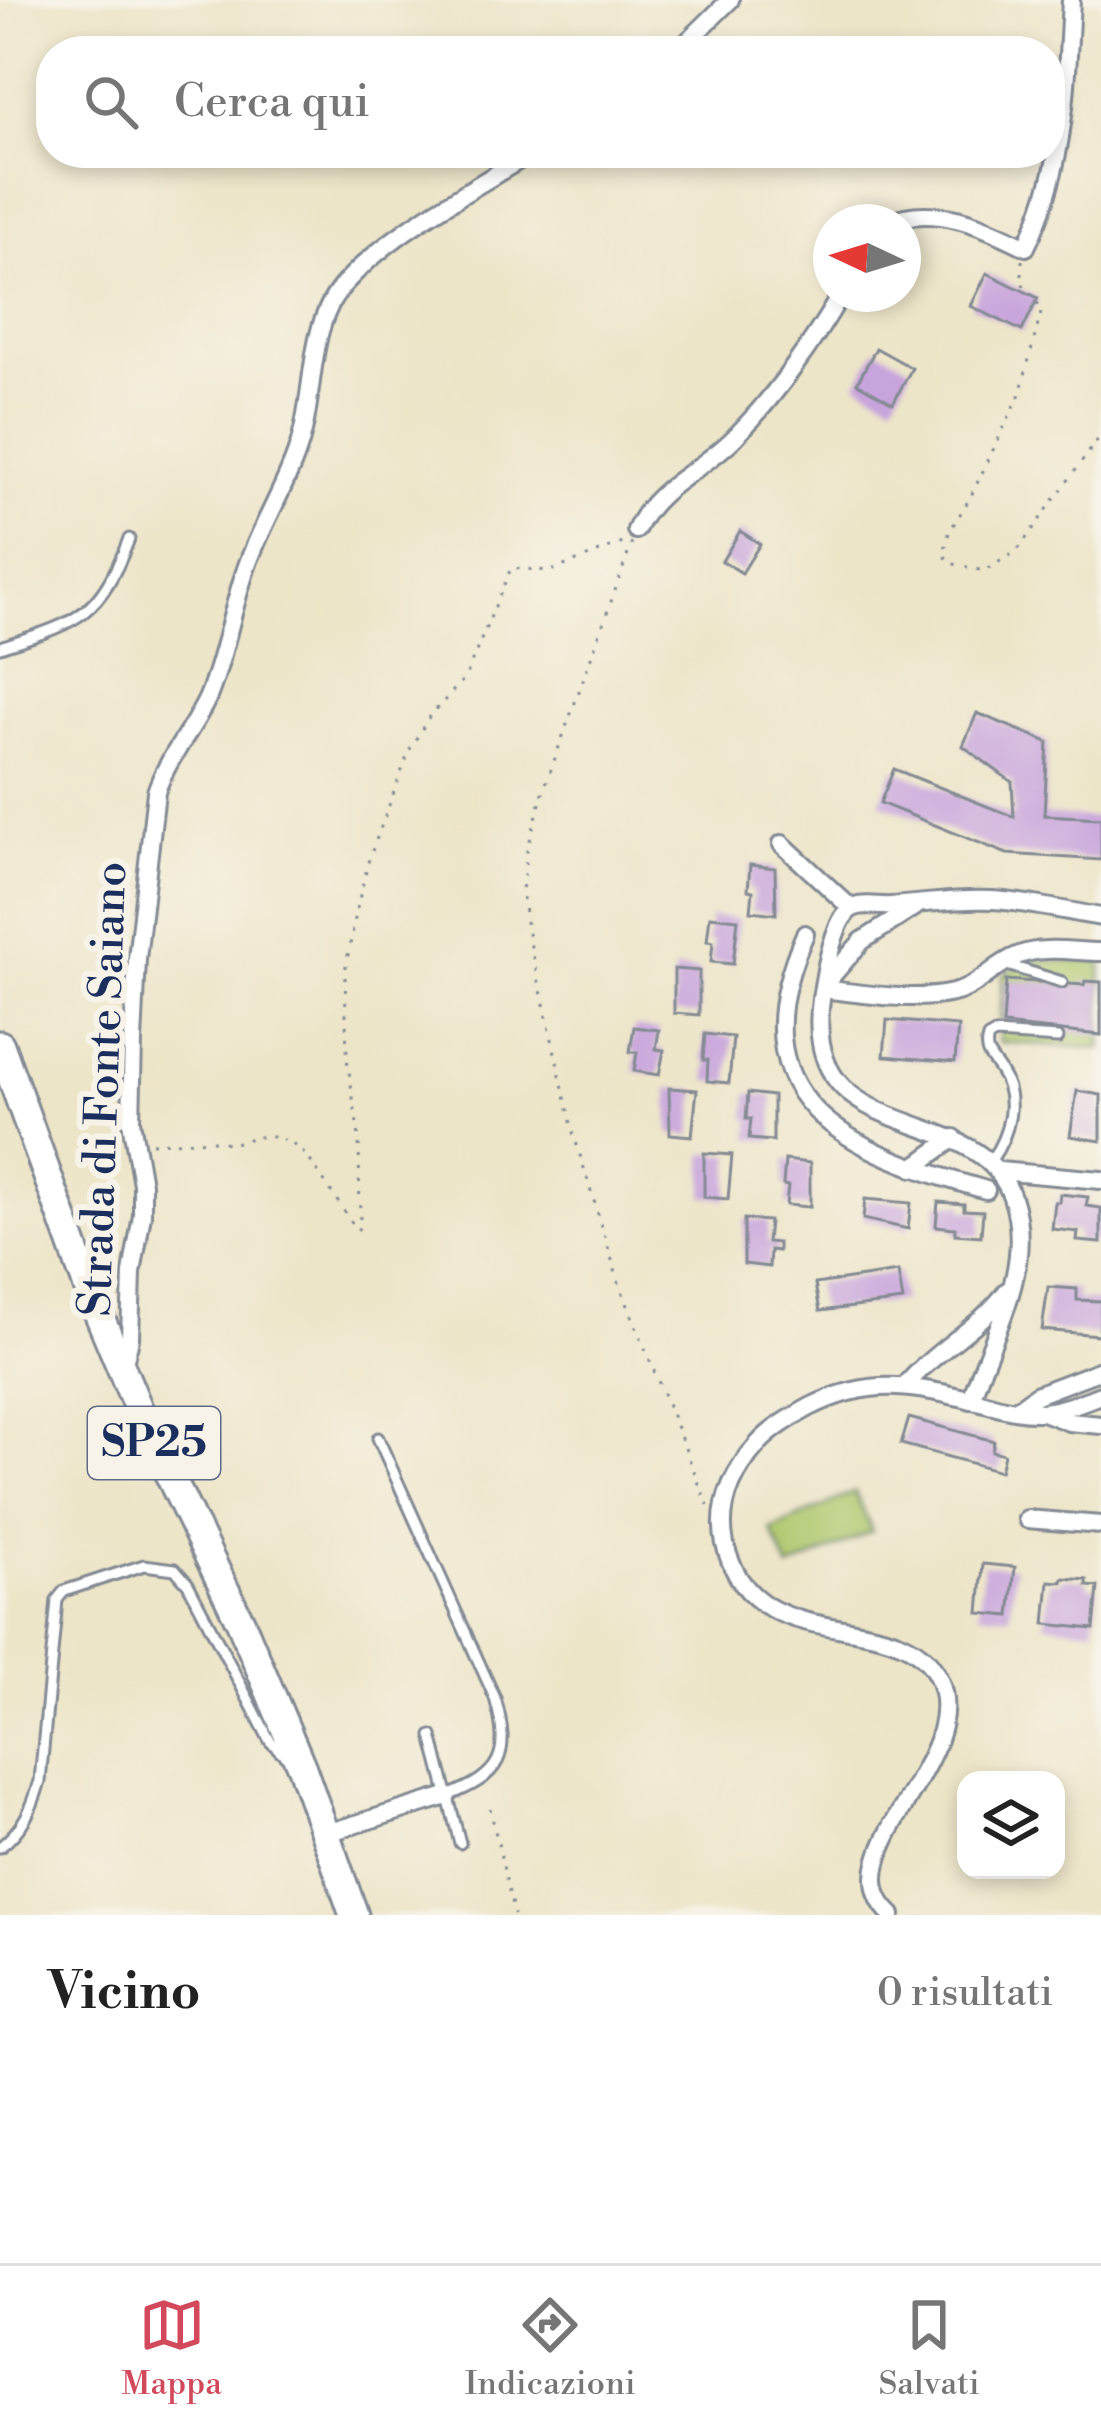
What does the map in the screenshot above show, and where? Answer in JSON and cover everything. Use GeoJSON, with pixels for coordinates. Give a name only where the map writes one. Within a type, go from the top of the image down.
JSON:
{"type":"FeatureCollection","features":[{"type":"Feature","properties":{"kind":"main road","name":"SP25"},"geometry":{"type":"LineString","coordinates":[[0,1045],[122,1371],[241,1623],[302,1768],[354,1915]]}},
{"type":"Feature","properties":{"kind":"street"},"geometry":{"type":"LineString","coordinates":[[693,36],[730,0]]}},
{"type":"Feature","properties":{"kind":"street"},"geometry":{"type":"LineString","coordinates":[[1065,72],[1071,0]]}},
{"type":"Feature","properties":{"kind":"street","name":"Strada di Fonte Saiano"},"geometry":{"type":"LineString","coordinates":[[122,1371],[130,1339],[132,1273],[142,1215],[142,1184],[131,1121],[136,959],[162,772],[194,727],[210,692],[243,576],[299,447],[320,331],[329,306],[342,285],[368,262],[506,168]]}},
{"type":"Feature","properties":{"kind":"street"},"geometry":{"type":"LineString","coordinates":[[921,215],[993,230],[1026,247],[1057,168]]}},
{"type":"Feature","properties":{"kind":"street"},"geometry":{"type":"LineString","coordinates":[[636,530],[656,497],[736,437],[828,312]]}},
{"type":"Feature","properties":{"kind":"street"},"geometry":{"type":"LineString","coordinates":[[782,844],[851,908],[994,900],[1101,917]]}},
{"type":"Feature","properties":{"kind":"street"},"geometry":{"type":"LineString","coordinates":[[823,989],[862,941],[920,904]]}},
{"type":"Feature","properties":{"kind":"street"},"geometry":{"type":"LineString","coordinates":[[851,908],[837,930],[823,989],[819,1033],[824,1053],[848,1092],[890,1119],[954,1138],[995,1165],[1101,1180]]}},
{"type":"Feature","properties":{"kind":"street"},"geometry":{"type":"LineString","coordinates":[[805,934],[782,1008],[788,1065],[801,1093],[847,1139],[913,1168],[986,1190]]}},
{"type":"Feature","properties":{"kind":"street"},"geometry":{"type":"LineString","coordinates":[[823,989],[933,996],[976,984],[1004,964],[1035,951],[1101,952]]}},
{"type":"Feature","properties":{"kind":"street"},"geometry":{"type":"LineString","coordinates":[[913,1168],[954,1138]]}},
{"type":"Feature","properties":{"kind":"street"},"geometry":{"type":"LineString","coordinates":[[971,1400],[1014,1280],[1018,1227],[1012,1198],[995,1165]]}},
{"type":"Feature","properties":{"kind":"street"},"geometry":{"type":"LineString","coordinates":[[906,1385],[926,1360],[992,1311],[1014,1280]]}},
{"type":"Feature","properties":{"kind":"street"},"geometry":{"type":"LineString","coordinates":[[1016,1410],[1036,1395],[1101,1370]]}},
{"type":"Feature","properties":{"kind":"street"},"geometry":{"type":"LineString","coordinates":[[892,1915],[876,1885],[876,1862],[887,1832],[935,1753],[945,1716],[941,1684],[930,1663],[912,1647],[889,1638],[811,1624],[755,1598],[737,1575],[722,1524],[726,1496],[739,1468],[761,1440],[835,1394],[873,1385],[906,1385],[1101,1425]]}},
{"type":"Feature","properties":{"kind":"street"},"geometry":{"type":"LineString","coordinates":[[1042,1412],[1101,1395]]}},
{"type":"Feature","properties":{"kind":"street"},"geometry":{"type":"LineString","coordinates":[[1027,1519],[1101,1525]]}},
{"type":"Feature","properties":{"kind":"street"},"geometry":{"type":"LineString","coordinates":[[327,1833],[447,1796]]}},
{"type":"Feature","properties":{"kind":"lane"},"geometry":{"type":"LineString","coordinates":[[0,647],[66,626],[86,614],[118,566],[129,539]]}},
{"type":"Feature","properties":{"kind":"lane"},"geometry":{"type":"LineString","coordinates":[[1004,964],[1062,982]]}},
{"type":"Feature","properties":{"kind":"lane"},"geometry":{"type":"LineString","coordinates":[[995,1165],[1011,1108],[1010,1090],[987,1054],[988,1038],[995,1034],[1058,1038]]}},
{"type":"Feature","properties":{"kind":"lane"},"geometry":{"type":"LineString","coordinates":[[378,1438],[495,1698],[502,1724],[503,1745],[496,1767],[481,1783],[447,1796]]}},
{"type":"Feature","properties":{"kind":"lane"},"geometry":{"type":"LineString","coordinates":[[0,1847],[20,1831],[40,1781],[57,1600],[64,1591],[144,1565],[175,1569],[188,1584],[270,1741],[282,1757],[302,1768]]}},
{"type":"Feature","properties":{"kind":"lane"},"geometry":{"type":"LineString","coordinates":[[433,1736],[460,1843]]}},
{"type":"Feature","properties":{"kind":"path"},"geometry":{"type":"LineString","coordinates":[[1026,247],[1019,274],[1026,293],[1042,309],[1038,331],[1014,406],[949,532],[944,554],[950,563],[984,571],[1017,551],[1101,435]]}},
{"type":"Feature","properties":{"kind":"path"},"geometry":{"type":"LineString","coordinates":[[136,1148],[157,1142],[231,1144],[255,1137],[290,1142],[307,1156],[358,1230],[359,1137],[347,1058],[345,971],[366,868],[400,772],[429,717],[465,678],[511,568],[563,568],[592,553],[619,547],[636,530]]}},
{"type":"Feature","properties":{"kind":"path"},"geometry":{"type":"LineString","coordinates":[[636,530],[544,790],[526,851],[522,890],[573,1132],[619,1282],[701,1495],[722,1524]]}},
{"type":"Feature","properties":{"kind":"path"},"geometry":{"type":"LineString","coordinates":[[490,1808],[514,1915]]}},
{"type":"Feature","properties":{"kind":"green space"},"geometry":{"type":"Polygon","coordinates":[[[1031,960],[1101,962],[1101,1049],[999,1042],[1003,974],[1031,960]]]}},
{"type":"Feature","properties":{"kind":"green space"},"geometry":{"type":"Polygon","coordinates":[[[855,1492],[872,1531],[789,1569],[771,1530],[855,1492]]]}},
{"type":"Feature","properties":{"kind":"building"},"geometry":{"type":"Polygon","coordinates":[[[987,273],[1038,298],[1022,331],[971,306],[987,273]]]}},
{"type":"Feature","properties":{"kind":"building"},"geometry":{"type":"Polygon","coordinates":[[[876,348],[912,368],[893,403],[857,383],[876,348]]]}},
{"type":"Feature","properties":{"kind":"building"},"geometry":{"type":"Polygon","coordinates":[[[740,531],[760,544],[742,573],[722,561],[740,531]]]}},
{"type":"Feature","properties":{"kind":"building"},"geometry":{"type":"Polygon","coordinates":[[[977,713],[1048,742],[1044,815],[1101,818],[1101,860],[1007,854],[880,803],[894,769],[1014,817],[1012,782],[963,746],[977,713]]]}},
{"type":"Feature","properties":{"kind":"building"},"geometry":{"type":"Polygon","coordinates":[[[750,865],[775,868],[776,914],[751,911],[750,865]]]}},
{"type":"Feature","properties":{"kind":"building"},"geometry":{"type":"Polygon","coordinates":[[[710,916],[738,919],[733,964],[711,962],[710,916]]]}},
{"type":"Feature","properties":{"kind":"building"},"geometry":{"type":"Polygon","coordinates":[[[674,969],[699,971],[699,1015],[674,1013],[674,969]]]}},
{"type":"Feature","properties":{"kind":"building"},"geometry":{"type":"Polygon","coordinates":[[[1006,980],[1101,982],[1101,1035],[1003,1025],[1006,980]]]}},
{"type":"Feature","properties":{"kind":"building"},"geometry":{"type":"Polygon","coordinates":[[[887,1020],[958,1026],[955,1062],[884,1056],[887,1020]]]}},
{"type":"Feature","properties":{"kind":"building"},"geometry":{"type":"Polygon","coordinates":[[[634,1027],[659,1030],[656,1049],[664,1050],[659,1075],[634,1071],[637,1052],[630,1052],[634,1027]]]}},
{"type":"Feature","properties":{"kind":"building"},"geometry":{"type":"Polygon","coordinates":[[[705,1034],[733,1037],[729,1083],[707,1081],[705,1034]]]}},
{"type":"Feature","properties":{"kind":"building"},"geometry":{"type":"Polygon","coordinates":[[[669,1088],[697,1090],[692,1136],[670,1134],[669,1088]]]}},
{"type":"Feature","properties":{"kind":"building"},"geometry":{"type":"Polygon","coordinates":[[[1077,1091],[1101,1095],[1101,1141],[1070,1136],[1077,1091]]]}},
{"type":"Feature","properties":{"kind":"building"},"geometry":{"type":"Polygon","coordinates":[[[748,1093],[773,1096],[773,1141],[749,1139],[748,1093]]]}},
{"type":"Feature","properties":{"kind":"building"},"geometry":{"type":"Polygon","coordinates":[[[704,1153],[732,1155],[728,1199],[704,1197],[704,1153]]]}},
{"type":"Feature","properties":{"kind":"building"},"geometry":{"type":"Polygon","coordinates":[[[785,1160],[810,1163],[810,1207],[786,1205],[785,1160]]]}},
{"type":"Feature","properties":{"kind":"building"},"geometry":{"type":"Polygon","coordinates":[[[1060,1194],[1088,1197],[1086,1206],[1101,1208],[1101,1243],[1077,1241],[1078,1232],[1052,1229],[1060,1194]]]}},
{"type":"Feature","properties":{"kind":"building"},"geometry":{"type":"Polygon","coordinates":[[[865,1199],[911,1203],[908,1229],[863,1219],[865,1199]]]}},
{"type":"Feature","properties":{"kind":"building"},"geometry":{"type":"Polygon","coordinates":[[[938,1202],[983,1211],[981,1236],[955,1234],[955,1228],[936,1226],[938,1202]]]}},
{"type":"Feature","properties":{"kind":"building"},"geometry":{"type":"Polygon","coordinates":[[[744,1219],[769,1221],[767,1242],[778,1243],[778,1251],[770,1250],[769,1267],[744,1264],[744,1219]]]}},
{"type":"Feature","properties":{"kind":"building"},"geometry":{"type":"Polygon","coordinates":[[[898,1272],[903,1301],[820,1311],[815,1284],[898,1272]]]}},
{"type":"Feature","properties":{"kind":"building"},"geometry":{"type":"Polygon","coordinates":[[[1048,1287],[1077,1289],[1077,1300],[1101,1301],[1099,1335],[1042,1330],[1048,1287]]]}},
{"type":"Feature","properties":{"kind":"building"},"geometry":{"type":"Polygon","coordinates":[[[909,1418],[994,1441],[992,1451],[1004,1454],[1000,1471],[901,1444],[909,1418]]]}},
{"type":"Feature","properties":{"kind":"building"},"geometry":{"type":"Polygon","coordinates":[[[983,1564],[1015,1567],[1010,1616],[979,1613],[983,1564]]]}},
{"type":"Feature","properties":{"kind":"building"},"geometry":{"type":"Polygon","coordinates":[[[1063,1578],[1087,1580],[1087,1586],[1098,1587],[1094,1629],[1045,1624],[1049,1581],[1062,1582],[1063,1578]]]}}]}
